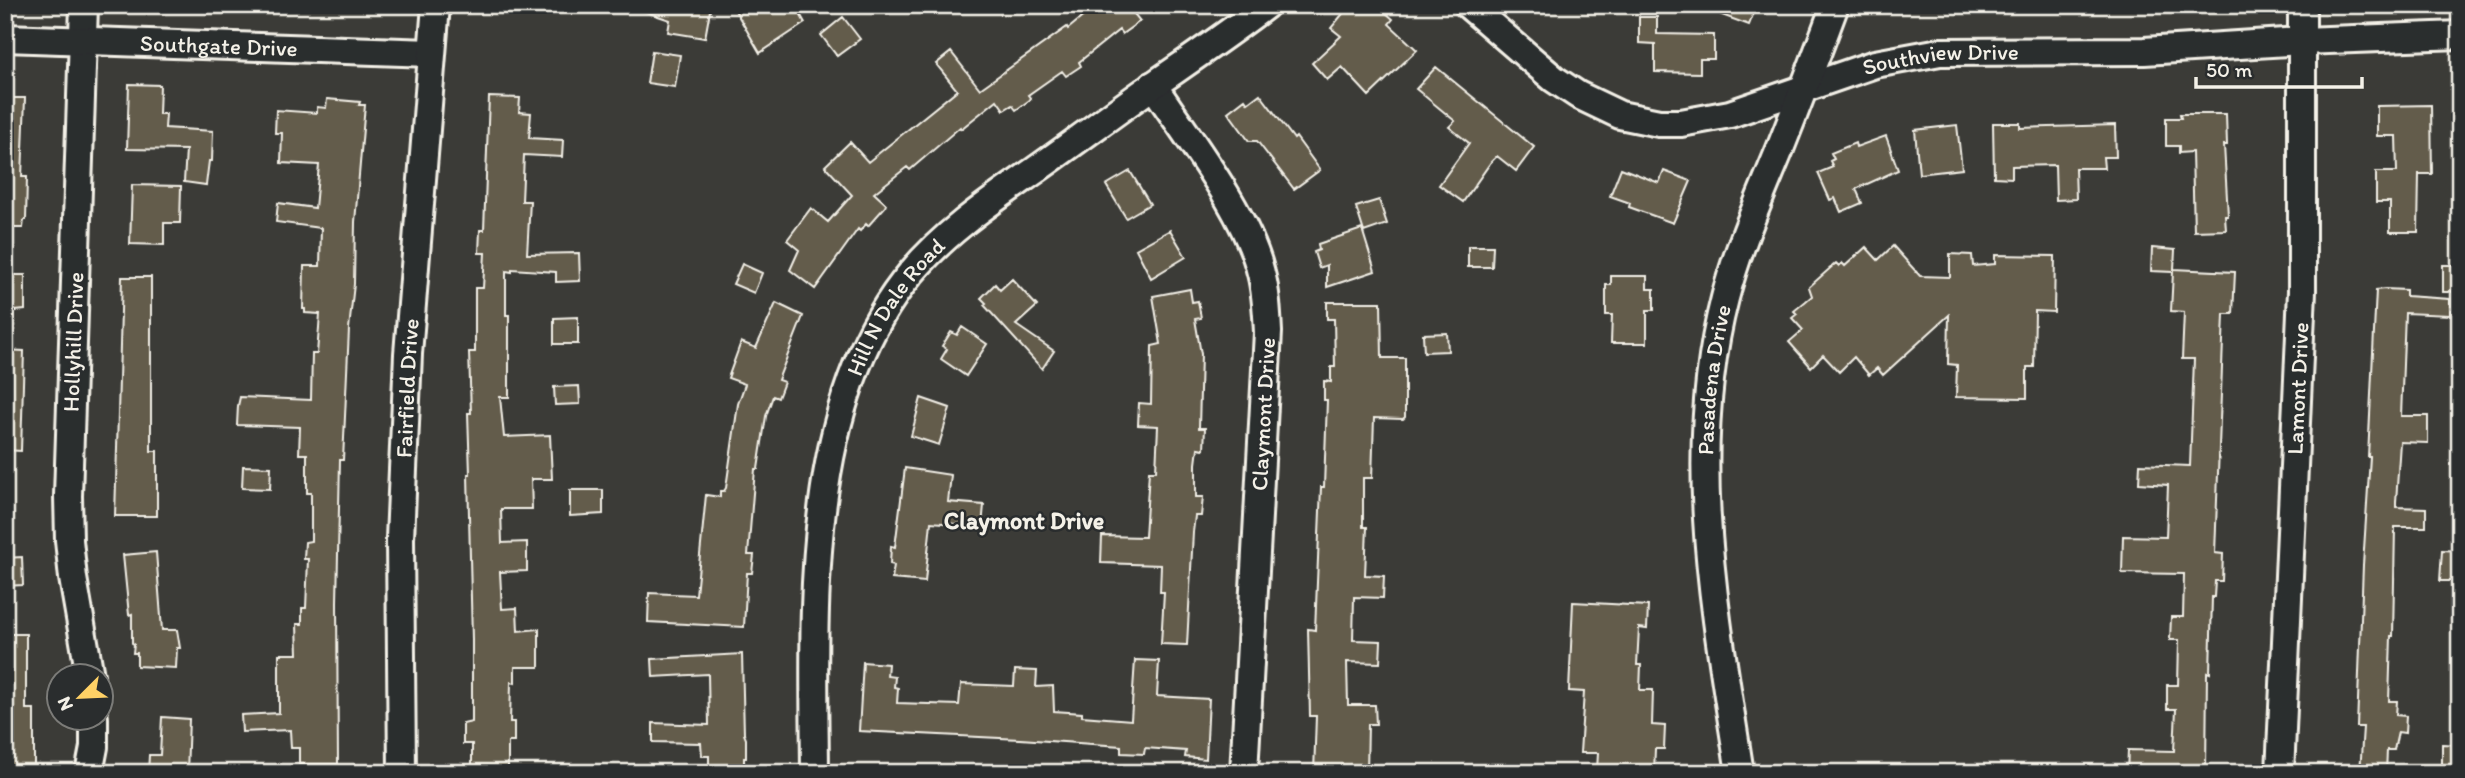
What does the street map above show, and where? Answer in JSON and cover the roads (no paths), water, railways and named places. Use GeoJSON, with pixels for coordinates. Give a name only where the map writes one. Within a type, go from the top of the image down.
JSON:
{"type":"FeatureCollection","features":[{"type":"Feature","properties":{"kind":"street","name":"Hollyhill Drive"},"geometry":{"type":"LineString","coordinates":[[84,5],[68,496],[72,565],[88,662]]}},
{"type":"Feature","properties":{"kind":"street","name":"Fairfield Drive"},"geometry":{"type":"LineString","coordinates":[[402,773],[400,539],[408,354],[436,5]]}},
{"type":"Feature","properties":{"kind":"street","name":"Hill N Dale Road"},"geometry":{"type":"LineString","coordinates":[[815,773],[814,627],[822,515],[829,464],[854,368],[892,299],[910,273],[933,249],[986,206],[1266,5]]}},
{"type":"Feature","properties":{"kind":"street","name":"Southview Drive"},"geometry":{"type":"LineString","coordinates":[[1468,5],[1555,79],[1578,95],[1620,115],[1659,123],[1705,120],[1730,114],[1875,64],[1940,52],[2168,51],[2302,41],[2460,35]]}},
{"type":"Feature","properties":{"kind":"street","name":"Pasadena Drive"},"geometry":{"type":"LineString","coordinates":[[1740,773],[1707,535],[1704,489],[1711,379],[1725,298],[1752,217],[1835,5]]}},
{"type":"Feature","properties":{"kind":"street","name":"Lamont Drive"},"geometry":{"type":"LineString","coordinates":[[2280,773],[2301,291],[2302,5]]}},
{"type":"Feature","properties":{"kind":"street","name":"Southgate Drive"},"geometry":{"type":"LineString","coordinates":[[5,38],[431,52]]}},
{"type":"Feature","properties":{"kind":"street","name":"Claymont Drive"},"geometry":{"type":"LineString","coordinates":[[1153,85],[1237,216],[1261,271],[1266,301],[1268,332],[1244,773]]}},
{"type":"Feature","properties":{"kind":"street"},"geometry":{"type":"LineString","coordinates":[[89,773],[94,732]]}},
{"type":"Feature","properties":{"kind":"district","name":"Claymont Drive"},"geometry":{"type":"Point","coordinates":[1024,521]}}]}
